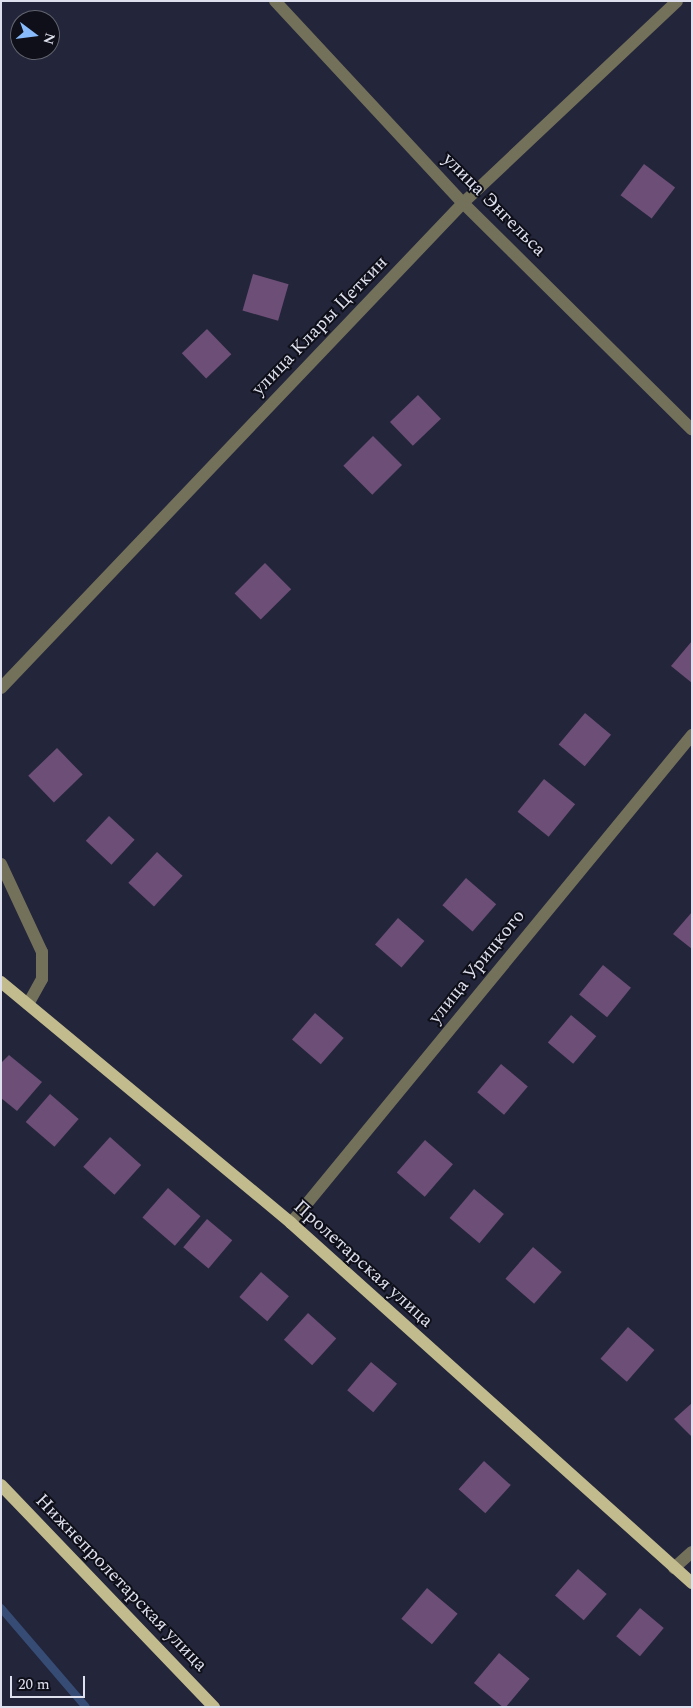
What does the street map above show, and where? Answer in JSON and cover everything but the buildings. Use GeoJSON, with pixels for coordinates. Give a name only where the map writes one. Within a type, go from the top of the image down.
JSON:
{"type":"FeatureCollection","features":[{"type":"Feature","properties":{"kind":"main road","name":"Пролетарская улица"},"geometry":{"type":"LineString","coordinates":[[1,982],[291,1223],[692,1583]]}},
{"type":"Feature","properties":{"kind":"main road","name":"Нижнепролетарская улица"},"geometry":{"type":"LineString","coordinates":[[1,1485],[214,1707]]}},
{"type":"Feature","properties":{"kind":"street","name":"улица Энгельса"},"geometry":{"type":"LineString","coordinates":[[275,1],[463,203],[692,430]]}},
{"type":"Feature","properties":{"kind":"street","name":"улица Клары Цеткин"},"geometry":{"type":"LineString","coordinates":[[1,688],[463,203],[676,1]]}},
{"type":"Feature","properties":{"kind":"street","name":"улица Урицкого"},"geometry":{"type":"LineString","coordinates":[[291,1223],[692,735]]}},
{"type":"Feature","properties":{"kind":"street"},"geometry":{"type":"LineString","coordinates":[[1,864],[42,952],[42,979],[28,1004]]}},
{"type":"Feature","properties":{"kind":"street"},"geometry":{"type":"LineString","coordinates":[[674,1568],[692,1552]]}},
{"type":"Feature","properties":{"kind":"waterway"},"geometry":{"type":"LineString","coordinates":[[1,1608],[86,1707]]}}]}
